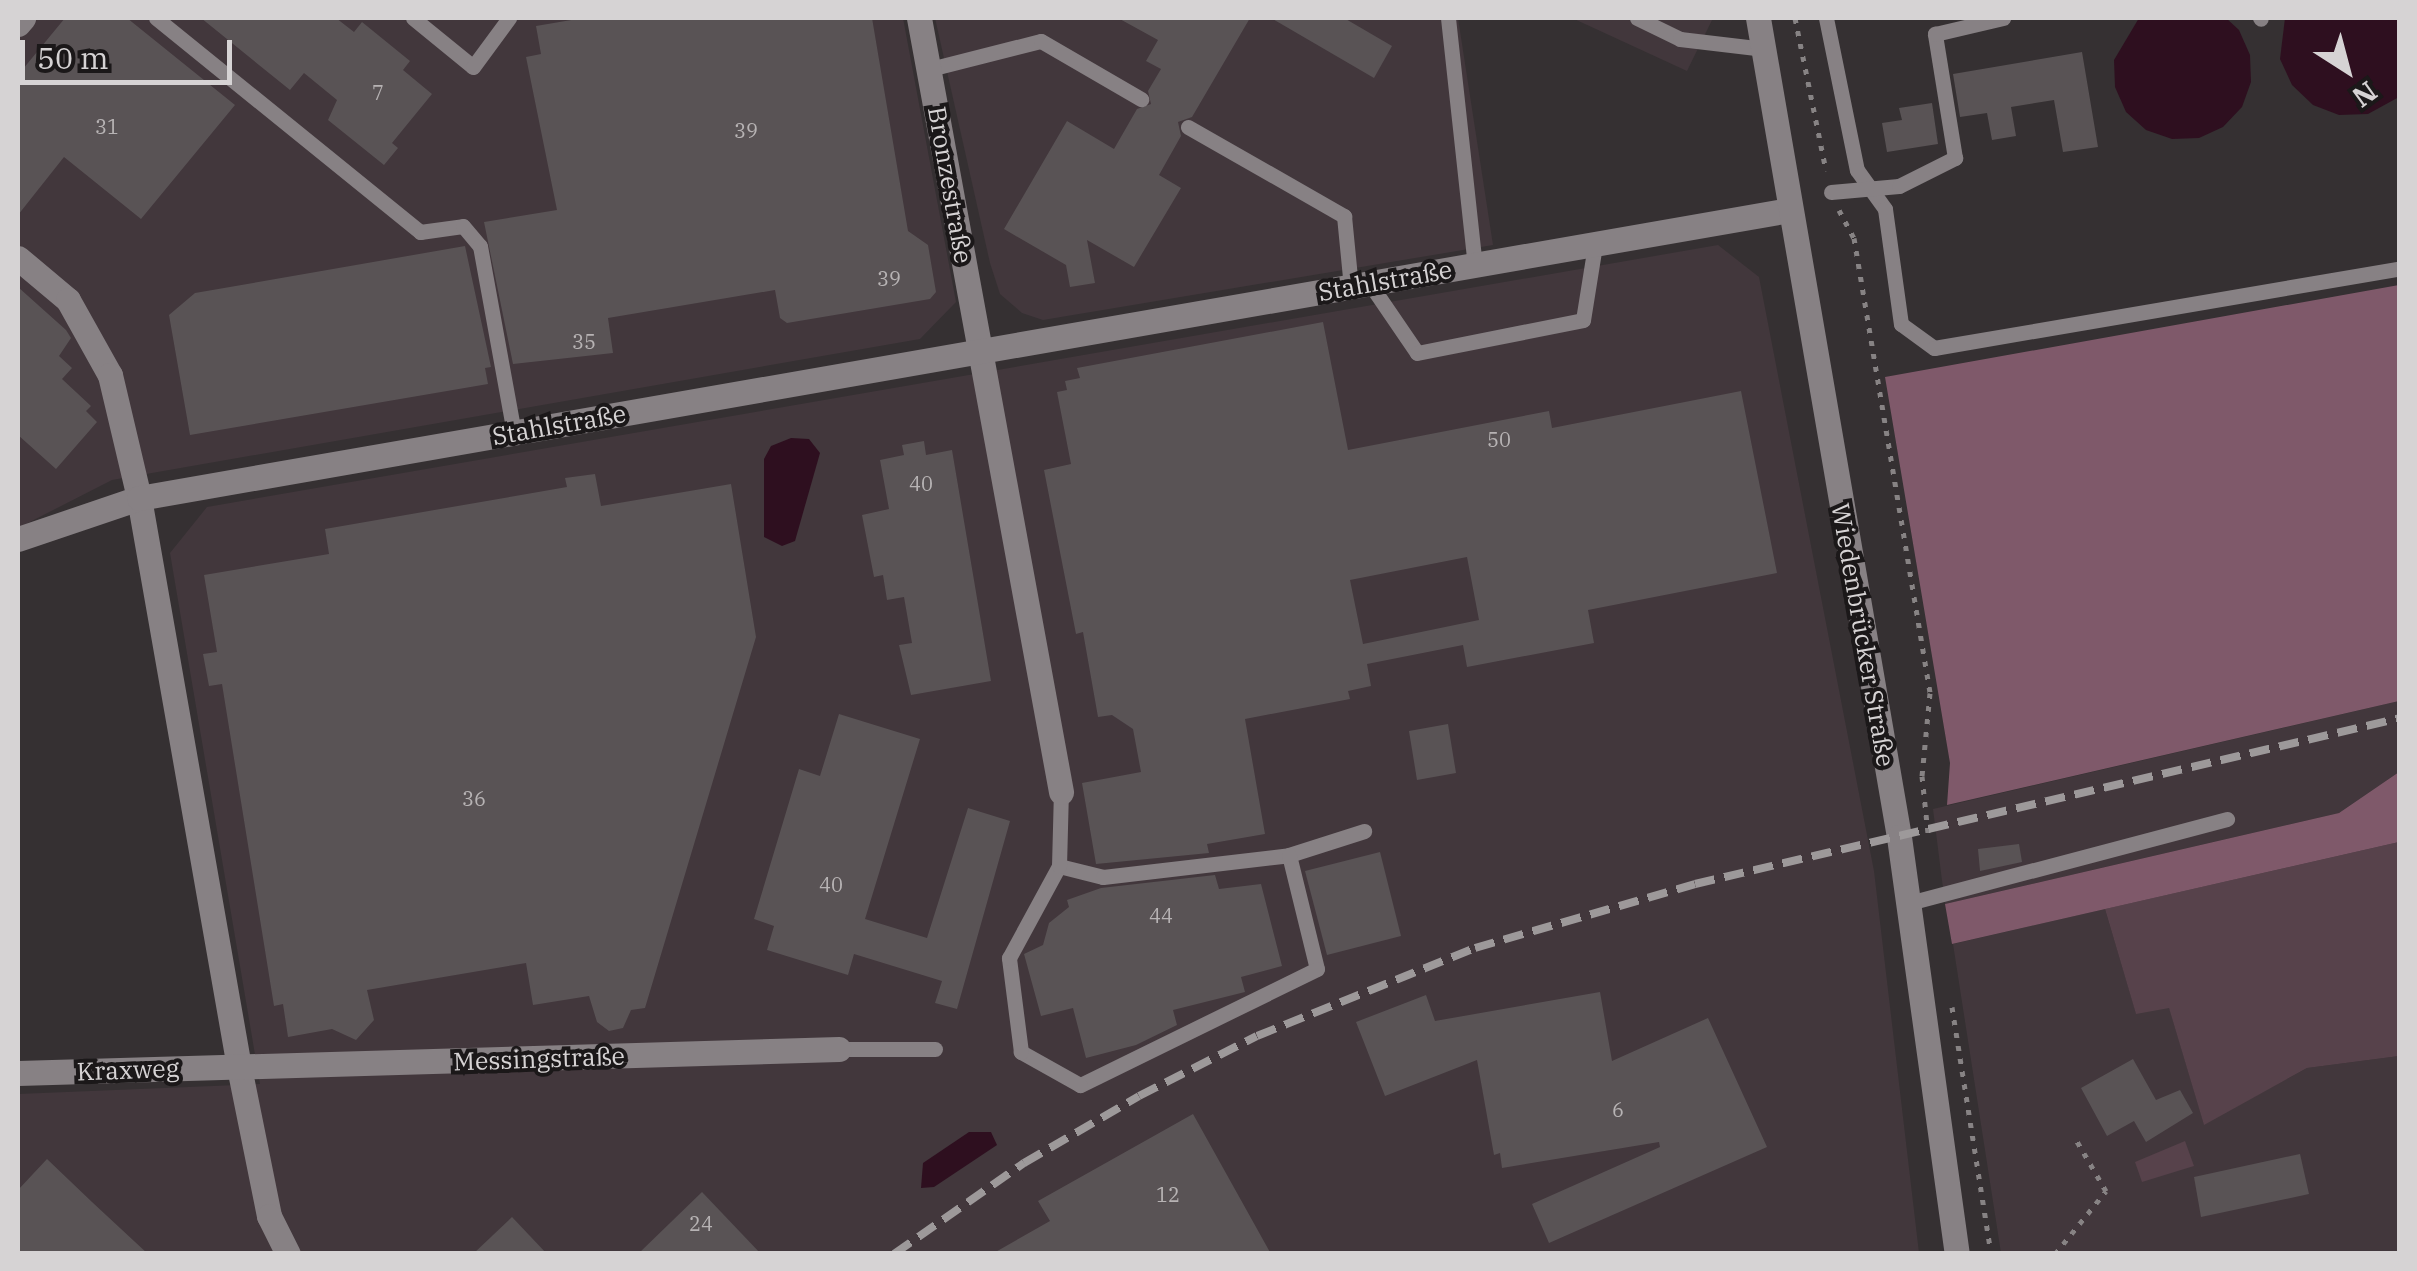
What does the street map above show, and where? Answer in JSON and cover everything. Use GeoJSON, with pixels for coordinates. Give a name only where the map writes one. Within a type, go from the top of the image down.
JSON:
{"type":"FeatureCollection","features":[{"type":"Feature","properties":{"kind":"street"},"geometry":{"type":"LineString","coordinates":[[18,24],[23,18]]}},
{"type":"Feature","properties":{"kind":"street","name":"Bronzestraße"},"geometry":{"type":"LineString","coordinates":[[919,18],[980,352]]}},
{"type":"Feature","properties":{"kind":"street","name":"Wiedenbrücker Straße"},"geometry":{"type":"LineString","coordinates":[[1758,18],[1908,903],[1958,1254]]}},
{"type":"Feature","properties":{"kind":"street","name":"Stahlstraße"},"geometry":{"type":"LineString","coordinates":[[18,539],[138,498],[1790,210]]}},
{"type":"Feature","properties":{"kind":"street"},"geometry":{"type":"LineString","coordinates":[[18,258],[68,300],[110,375],[138,498],[239,1068],[270,1216],[288,1254]]}},
{"type":"Feature","properties":{"kind":"street"},"geometry":{"type":"LineString","coordinates":[[980,352],[1061,792]]}},
{"type":"Feature","properties":{"kind":"street","name":"Messingstraße"},"geometry":{"type":"LineString","coordinates":[[239,1068],[840,1049]]}},
{"type":"Feature","properties":{"kind":"street","name":"Kraxweg"},"geometry":{"type":"LineString","coordinates":[[18,1074],[239,1068]]}},
{"type":"Feature","properties":{"kind":"lane"},"geometry":{"type":"LineString","coordinates":[[156,18],[420,232],[463,226],[480,246],[514,433]]}},
{"type":"Feature","properties":{"kind":"lane"},"geometry":{"type":"LineString","coordinates":[[413,18],[473,67],[509,18]]}},
{"type":"Feature","properties":{"kind":"lane"},"geometry":{"type":"LineString","coordinates":[[1448,18],[1475,265]]}},
{"type":"Feature","properties":{"kind":"lane"},"geometry":{"type":"LineString","coordinates":[[1637,18],[1680,39],[1764,49]]}},
{"type":"Feature","properties":{"kind":"lane"},"geometry":{"type":"LineString","coordinates":[[1826,18],[1857,170],[1885,209],[1901,324],[1934,348],[2400,268]]}},
{"type":"Feature","properties":{"kind":"lane"},"geometry":{"type":"LineString","coordinates":[[1830,192],[1899,186],[1955,158],[1935,34],[2003,18]]}},
{"type":"Feature","properties":{"kind":"lane"},"geometry":{"type":"LineString","coordinates":[[930,68],[1041,41],[1140,99]]}},
{"type":"Feature","properties":{"kind":"lane"},"geometry":{"type":"LineString","coordinates":[[1188,126],[1344,216],[1361,285],[1417,352],[1583,320],[1595,244]]}},
{"type":"Feature","properties":{"kind":"lane"},"geometry":{"type":"LineString","coordinates":[[1061,792],[1059,866],[1009,958],[1021,1052],[1080,1085],[1317,970],[1289,855]]}},
{"type":"Feature","properties":{"kind":"lane"},"geometry":{"type":"LineString","coordinates":[[1908,903],[2227,818]]}},
{"type":"Feature","properties":{"kind":"lane"},"geometry":{"type":"LineString","coordinates":[[1059,866],[1103,877],[1289,855],[1364,830]]}},
{"type":"Feature","properties":{"kind":"lane"},"geometry":{"type":"LineString","coordinates":[[840,1049],[935,1049]]}},
{"type":"Feature","properties":{"kind":"path"},"geometry":{"type":"LineString","coordinates":[[1795,18],[1830,192],[1854,238],[1930,693],[1922,776],[1926,805]]}},
{"type":"Feature","properties":{"kind":"path"},"geometry":{"type":"LineString","coordinates":[[1950,990],[1991,1254]]}},
{"type":"Feature","properties":{"kind":"path"},"geometry":{"type":"LineString","coordinates":[[2056,1254],[2106,1191],[2074,1136]]}},
{"type":"Feature","properties":{"kind":"shaded area"},"geometry":{"type":"Polygon","coordinates":[[[18,18],[903,18],[956,302],[920,339],[112,480],[18,528],[18,18]]]}},
{"type":"Feature","properties":{"kind":"shaded area"},"geometry":{"type":"Polygon","coordinates":[[[935,18],[1458,18],[1493,245],[1043,320],[1022,313],[1000,294],[990,263],[935,18]]]}},
{"type":"Feature","properties":{"kind":"shaded area"},"geometry":{"type":"Polygon","coordinates":[[[1572,18],[1713,18],[1687,71],[1572,18]]]}},
{"type":"Feature","properties":{"kind":"shaded area"},"geometry":{"type":"Polygon","coordinates":[[[2139,18],[2226,18],[2239,30],[2250,55],[2251,82],[2242,107],[2223,127],[2199,138],[2172,139],[2146,130],[2126,112],[2115,87],[2114,60],[2139,18]]]}},
{"type":"Feature","properties":{"kind":"shaded area"},"geometry":{"type":"Polygon","coordinates":[[[2285,18],[2399,18],[2399,97],[2368,114],[2339,115],[2313,105],[2292,85],[2280,59],[2285,18]]]}},
{"type":"Feature","properties":{"kind":"shaded area"},"geometry":{"type":"Polygon","coordinates":[[[1718,245],[1759,277],[1874,871],[1919,1253],[18,1253],[18,1094],[260,1084],[170,553],[207,507],[1718,245]]]}},
{"type":"Feature","properties":{"kind":"shaded area"},"geometry":{"type":"Polygon","coordinates":[[[2399,285],[2399,701],[1947,805],[1950,763],[1885,377],[2399,285]]]}},
{"type":"Feature","properties":{"kind":"shaded area"},"geometry":{"type":"Polygon","coordinates":[[[791,438],[809,439],[820,453],[795,541],[782,546],[764,537],[764,459],[771,446],[791,438]]]}},
{"type":"Feature","properties":{"kind":"shaded area"},"geometry":{"type":"Polygon","coordinates":[[[2399,701],[2399,772],[2339,813],[1945,904],[1933,809],[2399,701]]]}},
{"type":"Feature","properties":{"kind":"shaded area"},"geometry":{"type":"Polygon","coordinates":[[[2399,772],[2399,842],[1952,944],[1945,904],[2339,813],[2399,772]]]}},
{"type":"Feature","properties":{"kind":"shaded area"},"geometry":{"type":"Polygon","coordinates":[[[2399,842],[2399,1056],[2307,1068],[2204,1125],[2169,1008],[2136,1014],[2105,909],[2399,842]]]}},
{"type":"Feature","properties":{"kind":"shaded area"},"geometry":{"type":"Polygon","coordinates":[[[2105,909],[2136,1013],[2169,1007],[2204,1124],[2307,1068],[2399,1056],[2399,1253],[2001,1253],[1953,944],[2105,909]]]}},
{"type":"Feature","properties":{"kind":"shaded area"},"geometry":{"type":"Polygon","coordinates":[[[969,1132],[991,1132],[997,1145],[934,1187],[921,1188],[923,1163],[969,1132]]]}},
{"type":"Feature","properties":{"kind":"shaded area"},"geometry":{"type":"Polygon","coordinates":[[[2185,1141],[2194,1166],[2142,1182],[2135,1162],[2185,1141]]]}},
{"type":"Feature","properties":{"kind":"building"},"geometry":{"type":"Polygon","coordinates":[[[65,18],[127,18],[235,105],[141,219],[64,157],[18,215],[18,75],[65,18]]]}},
{"type":"Feature","properties":{"kind":"building"},"geometry":{"type":"Polygon","coordinates":[[[201,18],[336,18],[354,32],[362,22],[410,61],[403,70],[432,94],[392,143],[398,148],[384,165],[328,120],[337,100],[304,73],[290,90],[201,18]]]}},
{"type":"Feature","properties":{"kind":"building"},"geometry":{"type":"Polygon","coordinates":[[[583,18],[872,18],[908,231],[928,245],[936,292],[930,299],[787,323],[780,318],[775,290],[608,318],[613,353],[513,364],[484,222],[557,210],[526,57],[541,54],[536,26],[583,18]]]}},
{"type":"Feature","properties":{"kind":"building"},"geometry":{"type":"Polygon","coordinates":[[[1118,18],[1250,18],[1192,117],[1178,122],[1181,136],[1159,175],[1181,188],[1134,267],[1087,240],[1095,283],[1070,287],[1066,265],[1004,229],[1067,121],[1114,149],[1137,109],[1151,104],[1148,91],[1161,69],[1146,61],[1158,40],[1118,18]]]}},
{"type":"Feature","properties":{"kind":"building"},"geometry":{"type":"Polygon","coordinates":[[[1271,18],[1344,18],[1392,46],[1374,78],[1271,18]]]}},
{"type":"Feature","properties":{"kind":"building"},"geometry":{"type":"Polygon","coordinates":[[[2082,52],[2098,147],[2063,152],[2054,100],[2011,107],[2016,136],[1992,140],[1987,113],[1960,117],[1953,74],[2082,52]]]}},
{"type":"Feature","properties":{"kind":"building"},"geometry":{"type":"Polygon","coordinates":[[[1932,103],[1938,144],[1887,152],[1882,123],[1902,120],[1899,108],[1932,103]]]}},
{"type":"Feature","properties":{"kind":"building"},"geometry":{"type":"Polygon","coordinates":[[[465,246],[491,367],[485,368],[488,384],[190,435],[169,315],[195,293],[465,246]]]}},
{"type":"Feature","properties":{"kind":"building"},"geometry":{"type":"Polygon","coordinates":[[[18,287],[71,338],[59,356],[72,368],[62,379],[91,406],[86,411],[97,422],[56,469],[18,435],[18,287]]]}},
{"type":"Feature","properties":{"kind":"building"},"geometry":{"type":"Polygon","coordinates":[[[1323,322],[1348,450],[1549,411],[1552,428],[1741,391],[1777,573],[1588,610],[1594,643],[1467,667],[1463,645],[1367,664],[1371,686],[1348,691],[1350,699],[1245,719],[1265,834],[1207,844],[1209,853],[1096,864],[1082,783],[1141,772],[1133,729],[1112,715],[1098,717],[1083,632],[1076,634],[1044,470],[1071,464],[1057,392],[1067,390],[1065,381],[1080,378],[1077,368],[1323,322]],[[1467,557],[1350,580],[1363,644],[1479,620],[1467,557]]]}},
{"type":"Feature","properties":{"kind":"building"},"geometry":{"type":"Polygon","coordinates":[[[924,441],[926,455],[952,450],[991,681],[911,695],[899,645],[912,643],[904,597],[887,600],[883,575],[874,577],[862,515],[889,509],[880,460],[904,455],[902,445],[924,441]]]}},
{"type":"Feature","properties":{"kind":"building"},"geometry":{"type":"Polygon","coordinates":[[[595,474],[601,506],[731,484],[756,637],[645,1008],[631,1010],[623,1028],[609,1031],[597,1022],[589,996],[533,1005],[526,963],[367,990],[374,1020],[356,1040],[332,1029],[288,1037],[283,1004],[274,1006],[222,684],[209,686],[203,654],[217,652],[204,575],[329,554],[325,529],[567,487],[565,478],[595,474]]]}},
{"type":"Feature","properties":{"kind":"building"},"geometry":{"type":"Polygon","coordinates":[[[839,714],[920,739],[865,919],[927,938],[968,808],[1010,821],[957,1009],[935,1003],[942,981],[854,954],[848,975],[767,950],[774,926],[754,919],[799,769],[820,776],[839,714]]]}},
{"type":"Feature","properties":{"kind":"building"},"geometry":{"type":"Polygon","coordinates":[[[1448,724],[1456,773],[1417,780],[1409,731],[1448,724]]]}},
{"type":"Feature","properties":{"kind":"building"},"geometry":{"type":"Polygon","coordinates":[[[2019,844],[2022,862],[1980,871],[1978,849],[2019,844]]]}},
{"type":"Feature","properties":{"kind":"building"},"geometry":{"type":"Polygon","coordinates":[[[1380,852],[1401,936],[1327,955],[1305,871],[1380,852]]]}},
{"type":"Feature","properties":{"kind":"building"},"geometry":{"type":"Polygon","coordinates":[[[1215,875],[1219,889],[1261,884],[1282,966],[1241,977],[1245,992],[1173,1010],[1177,1025],[1136,1045],[1086,1058],[1073,1008],[1041,1016],[1024,954],[1043,945],[1049,923],[1069,907],[1067,900],[1101,888],[1215,875]]]}},
{"type":"Feature","properties":{"kind":"building"},"geometry":{"type":"Polygon","coordinates":[[[1600,992],[1612,1061],[1708,1018],[1767,1147],[1549,1243],[1532,1204],[1660,1147],[1659,1142],[1502,1168],[1500,1153],[1494,1155],[1477,1060],[1385,1096],[1356,1022],[1426,995],[1435,1021],[1600,992]]]}},
{"type":"Feature","properties":{"kind":"building"},"geometry":{"type":"Polygon","coordinates":[[[2133,1059],[2156,1100],[2180,1090],[2193,1113],[2146,1142],[2134,1121],[2107,1136],[2081,1088],[2133,1059]]]}},
{"type":"Feature","properties":{"kind":"building"},"geometry":{"type":"Polygon","coordinates":[[[1193,1114],[1271,1254],[992,1254],[1050,1221],[1038,1201],[1193,1114]]]}},
{"type":"Feature","properties":{"kind":"building"},"geometry":{"type":"Polygon","coordinates":[[[2300,1154],[2309,1194],[2201,1217],[2194,1177],[2300,1154]]]}},
{"type":"Feature","properties":{"kind":"building"},"geometry":{"type":"Polygon","coordinates":[[[47,1159],[148,1254],[18,1254],[18,1190],[47,1159]]]}},
{"type":"Feature","properties":{"kind":"building"},"geometry":{"type":"Polygon","coordinates":[[[702,1192],[761,1254],[638,1254],[702,1192]]]}},
{"type":"Feature","properties":{"kind":"building"},"geometry":{"type":"Polygon","coordinates":[[[512,1217],[547,1254],[473,1254],[512,1217]]]}},
{"type":"Feature","properties":{"kind":"railway"},"geometry":{"type":"LineString","coordinates":[[894,1254],[1024,1163],[1139,1096],[1257,1036],[1475,948],[1695,884],[2400,718]]}}]}
